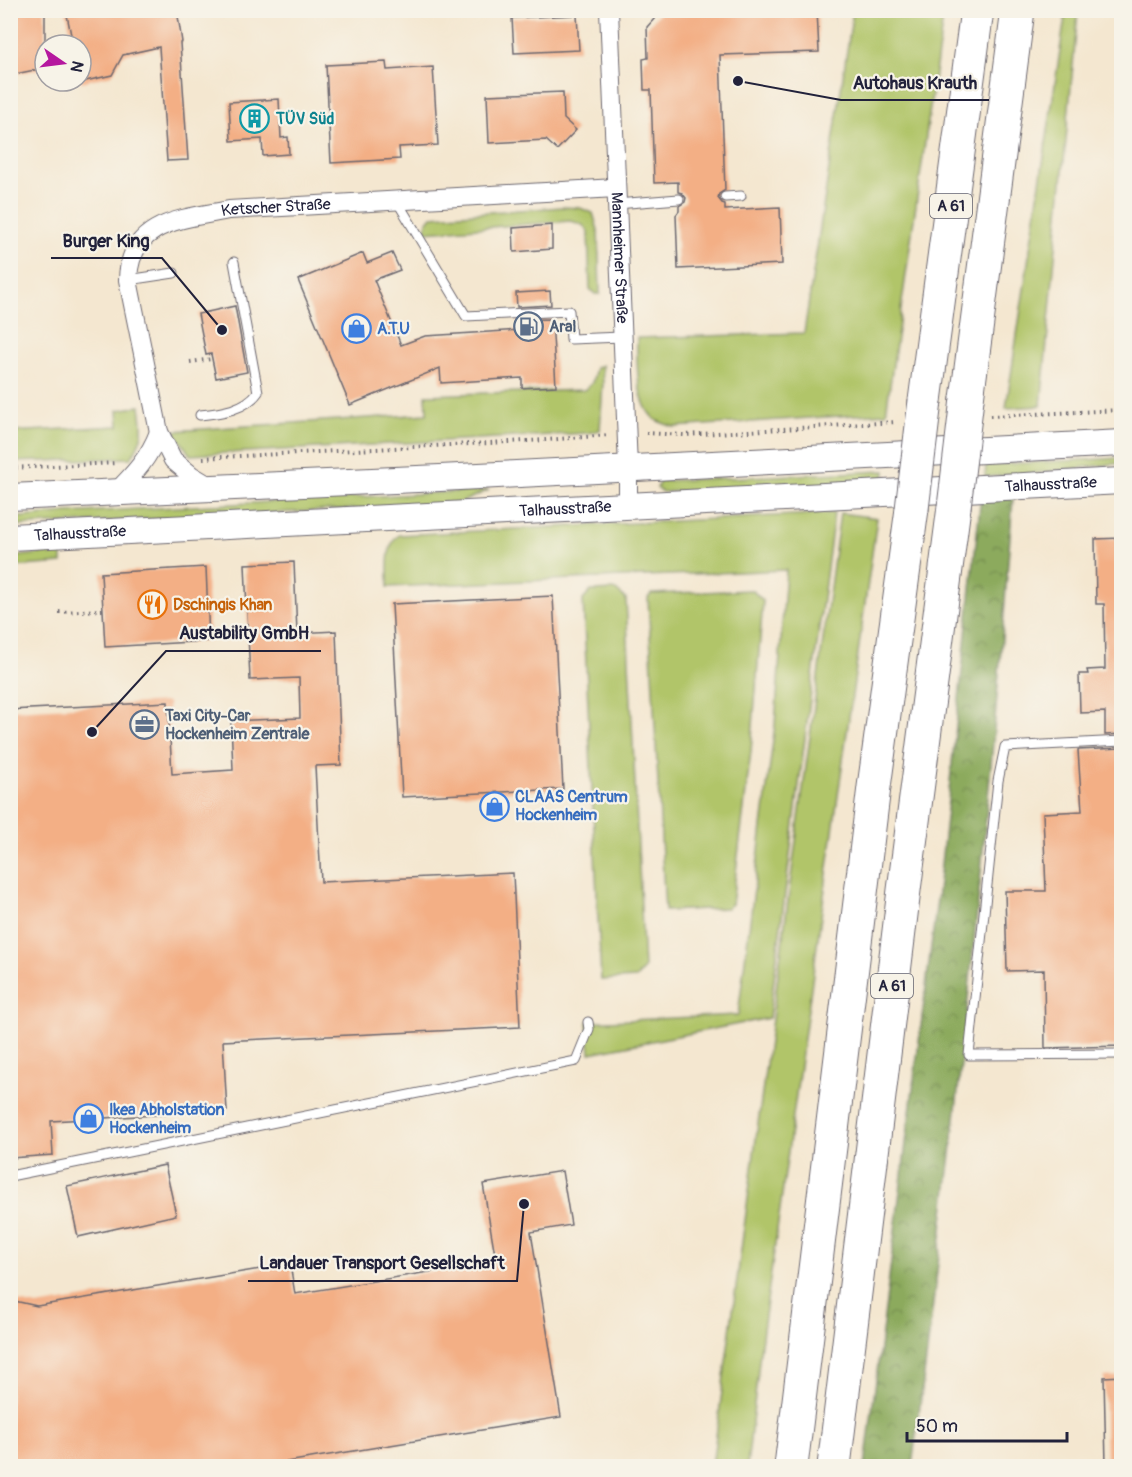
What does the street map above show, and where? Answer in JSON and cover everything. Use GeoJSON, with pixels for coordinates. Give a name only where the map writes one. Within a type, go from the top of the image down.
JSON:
{"type":"FeatureCollection","features":[{"type":"Feature","properties":{"kind":"highway","name":"A 61"},"geometry":{"type":"LineString","coordinates":[[791,1467],[874,787],[912,509],[917,411],[976,10]]}},
{"type":"Feature","properties":{"kind":"highway","name":"A 61"},"geometry":{"type":"LineString","coordinates":[[834,1467],[904,890],[954,507],[973,408],[1018,10]]}},
{"type":"Feature","properties":{"kind":"main road"},"geometry":{"type":"LineString","coordinates":[[10,497],[440,478],[1122,443]]}},
{"type":"Feature","properties":{"kind":"main road","name":"Talhausstraße"},"geometry":{"type":"LineString","coordinates":[[10,537],[1122,481]]}},
{"type":"Feature","properties":{"kind":"street","name":"Mannheimer Straße"},"geometry":{"type":"LineString","coordinates":[[609,10],[628,505]]}},
{"type":"Feature","properties":{"kind":"street","name":"Ketscher Straße"},"geometry":{"type":"LineString","coordinates":[[211,487],[191,475],[173,460],[159,432],[128,280],[128,264],[141,240],[161,226],[229,210],[397,201],[616,196]]}},
{"type":"Feature","properties":{"kind":"street"},"geometry":{"type":"LineString","coordinates":[[115,493],[151,453],[159,432]]}},
{"type":"Feature","properties":{"kind":"lane"},"geometry":{"type":"LineString","coordinates":[[616,196],[679,199]]}},
{"type":"Feature","properties":{"kind":"lane"},"geometry":{"type":"LineString","coordinates":[[725,197],[741,196]]}},
{"type":"Feature","properties":{"kind":"lane"},"geometry":{"type":"LineString","coordinates":[[397,201],[466,316],[569,311],[571,339],[622,337]]}},
{"type":"Feature","properties":{"kind":"lane"},"geometry":{"type":"LineString","coordinates":[[200,415],[214,414],[246,405],[258,392],[234,262]]}},
{"type":"Feature","properties":{"kind":"lane"},"geometry":{"type":"LineString","coordinates":[[128,280],[174,273]]}},
{"type":"Feature","properties":{"kind":"lane"},"geometry":{"type":"LineString","coordinates":[[1122,741],[1005,747],[998,781],[969,1055],[1122,1054]]}},
{"type":"Feature","properties":{"kind":"lane"},"geometry":{"type":"LineString","coordinates":[[10,1176],[576,1061],[589,1029],[588,1022]]}},
{"type":"Feature","properties":{"kind":"path"},"geometry":{"type":"LineString","coordinates":[[190,362],[212,359]]}},
{"type":"Feature","properties":{"kind":"path"},"geometry":{"type":"LineString","coordinates":[[973,408],[1122,410]]}},
{"type":"Feature","properties":{"kind":"path"},"geometry":{"type":"LineString","coordinates":[[173,460],[534,441],[626,433],[684,435],[917,411]]}},
{"type":"Feature","properties":{"kind":"path"},"geometry":{"type":"LineString","coordinates":[[10,468],[144,462]]}},
{"type":"Feature","properties":{"kind":"path"},"geometry":{"type":"LineString","coordinates":[[59,612],[103,610]]}},
{"type":"Feature","properties":{"kind":"green space"},"geometry":{"type":"Polygon","coordinates":[[[853,11],[944,11],[886,413],[674,427],[658,421],[649,413],[641,393],[637,370],[637,338],[804,333],[853,11]]]}},
{"type":"Feature","properties":{"kind":"green space"},"geometry":{"type":"Polygon","coordinates":[[[1066,11],[1078,11],[1041,406],[1006,408],[1066,11]]]}},
{"type":"Feature","properties":{"kind":"green space"},"geometry":{"type":"Polygon","coordinates":[[[563,207],[580,208],[593,213],[598,230],[600,294],[595,294],[590,289],[588,232],[578,223],[570,221],[425,232],[427,222],[432,216],[563,207]]]}},
{"type":"Feature","properties":{"kind":"green space"},"geometry":{"type":"Polygon","coordinates":[[[602,365],[600,430],[588,433],[190,455],[174,431],[427,414],[426,395],[584,390],[592,383],[596,368],[602,365]]]}},
{"type":"Feature","properties":{"kind":"green space"},"geometry":{"type":"Polygon","coordinates":[[[140,406],[142,433],[131,458],[11,462],[11,432],[119,426],[118,410],[140,406]]]}},
{"type":"Feature","properties":{"kind":"green space"},"geometry":{"type":"Polygon","coordinates":[[[1121,458],[1121,463],[985,477],[986,465],[1121,458]]]}},
{"type":"Feature","properties":{"kind":"green space"},"geometry":{"type":"Polygon","coordinates":[[[885,471],[884,482],[662,492],[657,488],[660,481],[885,471]]]}},
{"type":"Feature","properties":{"kind":"green space"},"geometry":{"type":"Polygon","coordinates":[[[1014,485],[983,854],[943,1221],[912,1466],[865,1466],[938,892],[982,487],[1014,485]]]}},
{"type":"Feature","properties":{"kind":"green space"},"geometry":{"type":"Polygon","coordinates":[[[489,490],[457,504],[11,526],[11,518],[66,513],[489,490]]]}},
{"type":"Feature","properties":{"kind":"green space"},"geometry":{"type":"Polygon","coordinates":[[[834,513],[769,1018],[590,1053],[587,1022],[738,1015],[775,725],[786,570],[388,587],[388,559],[391,546],[399,535],[834,513]]]}},
{"type":"Feature","properties":{"kind":"green space"},"geometry":{"type":"Polygon","coordinates":[[[840,513],[877,518],[761,1344],[747,1466],[712,1466],[840,513]]]}},
{"type":"Feature","properties":{"kind":"green space"},"geometry":{"type":"Polygon","coordinates":[[[62,551],[62,563],[11,567],[11,557],[62,551]]]}},
{"type":"Feature","properties":{"kind":"green space"},"geometry":{"type":"Polygon","coordinates":[[[616,590],[626,599],[644,969],[636,978],[601,980],[583,600],[591,591],[616,590]]]}},
{"type":"Feature","properties":{"kind":"green space"},"geometry":{"type":"Polygon","coordinates":[[[752,590],[763,601],[751,751],[732,904],[727,908],[665,911],[648,598],[651,594],[752,590]]]}},
{"type":"Feature","properties":{"kind":"building"},"geometry":{"type":"Polygon","coordinates":[[[10,10],[45,10],[45,33],[33,33],[33,70],[10,75],[10,10]]]}},
{"type":"Feature","properties":{"kind":"building"},"geometry":{"type":"Polygon","coordinates":[[[66,10],[177,10],[182,42],[180,43],[188,160],[167,161],[159,47],[123,55],[112,75],[93,79],[93,33],[71,33],[66,10]]]}},
{"type":"Feature","properties":{"kind":"building"},"geometry":{"type":"Polygon","coordinates":[[[662,10],[817,10],[819,52],[720,55],[725,190],[719,194],[718,198],[725,204],[725,210],[780,207],[782,264],[678,269],[676,215],[679,206],[685,202],[686,198],[678,192],[678,182],[654,183],[651,90],[644,90],[643,59],[648,58],[647,27],[662,10]]]}},
{"type":"Feature","properties":{"kind":"building"},"geometry":{"type":"Polygon","coordinates":[[[577,15],[579,50],[514,53],[512,18],[577,15]]]}},
{"type":"Feature","properties":{"kind":"building"},"geometry":{"type":"Polygon","coordinates":[[[386,62],[387,70],[433,67],[438,145],[399,147],[400,159],[331,163],[326,65],[386,62]]]}},
{"type":"Feature","properties":{"kind":"building"},"geometry":{"type":"Polygon","coordinates":[[[563,92],[564,119],[576,130],[557,150],[546,140],[489,143],[487,95],[563,92]]]}},
{"type":"Feature","properties":{"kind":"building","name":"TÜV Süd"},"geometry":{"type":"Polygon","coordinates":[[[279,99],[281,138],[288,137],[289,154],[263,156],[262,139],[231,141],[229,102],[279,99]]]}},
{"type":"Feature","properties":{"kind":"building"},"geometry":{"type":"Polygon","coordinates":[[[552,225],[552,249],[514,252],[513,228],[552,225]]]}},
{"type":"Feature","properties":{"kind":"building"},"geometry":{"type":"Polygon","coordinates":[[[363,253],[367,263],[392,253],[400,270],[374,280],[401,345],[425,336],[519,330],[518,320],[552,319],[556,386],[522,388],[522,378],[441,383],[440,368],[350,405],[298,280],[363,253]]]}},
{"type":"Feature","properties":{"kind":"building"},"geometry":{"type":"Polygon","coordinates":[[[550,291],[551,305],[517,307],[516,293],[550,291]]]}},
{"type":"Feature","properties":{"kind":"building"},"geometry":{"type":"Polygon","coordinates":[[[235,306],[247,372],[216,378],[211,354],[206,355],[198,314],[235,306]]]}},
{"type":"Feature","properties":{"kind":"building"},"geometry":{"type":"Polygon","coordinates":[[[1122,538],[1122,734],[1105,735],[1105,712],[1080,713],[1079,674],[1088,674],[1087,670],[1105,669],[1104,604],[1096,604],[1095,539],[1122,538]]]}},
{"type":"Feature","properties":{"kind":"building"},"geometry":{"type":"Polygon","coordinates":[[[294,562],[297,633],[336,631],[341,765],[315,766],[321,882],[513,873],[520,1027],[223,1041],[227,1111],[51,1121],[53,1155],[10,1158],[10,710],[168,702],[172,774],[233,770],[231,721],[300,718],[299,678],[250,680],[245,564],[294,562]]]}},
{"type":"Feature","properties":{"kind":"building"},"geometry":{"type":"Polygon","coordinates":[[[206,567],[209,641],[105,647],[101,573],[206,567]]]}},
{"type":"Feature","properties":{"kind":"building"},"geometry":{"type":"Polygon","coordinates":[[[553,596],[563,789],[402,797],[392,604],[553,596]]]}},
{"type":"Feature","properties":{"kind":"building"},"geometry":{"type":"Polygon","coordinates":[[[1122,748],[1122,1046],[1045,1048],[1044,970],[1007,971],[1005,891],[1046,891],[1043,813],[1082,811],[1078,750],[1122,748]]]}},
{"type":"Feature","properties":{"kind":"building"},"geometry":{"type":"Polygon","coordinates":[[[165,1165],[176,1215],[78,1237],[67,1186],[165,1165]]]}},
{"type":"Feature","properties":{"kind":"building"},"geometry":{"type":"Polygon","coordinates":[[[562,1171],[571,1225],[531,1232],[561,1417],[256,1467],[10,1467],[10,1300],[37,1306],[290,1264],[295,1294],[496,1261],[483,1184],[562,1171]]]}},
{"type":"Feature","properties":{"kind":"building"},"geometry":{"type":"Polygon","coordinates":[[[1122,1376],[1122,1465],[1106,1465],[1104,1377],[1122,1376]]]}},
{"type":"Feature","properties":{"kind":"place","name":"Autohaus Krauth"},"geometry":{"type":"Point","coordinates":[738,81]}},
{"type":"Feature","properties":{"kind":"place","name":"TÜV Süd"},"geometry":{"type":"Point","coordinates":[255,119]}},
{"type":"Feature","properties":{"kind":"place","name":"Aral"},"geometry":{"type":"Point","coordinates":[528,327]}},
{"type":"Feature","properties":{"kind":"place","name":"A.T.U"},"geometry":{"type":"Point","coordinates":[356,329]}},
{"type":"Feature","properties":{"kind":"place","name":"Burger King"},"geometry":{"type":"Point","coordinates":[222,330]}},
{"type":"Feature","properties":{"kind":"place","name":"Dschingis Khan"},"geometry":{"type":"Point","coordinates":[152,605]}},
{"type":"Feature","properties":{"kind":"place","name":"Taxi City-Car Hockenheim Zentrale"},"geometry":{"type":"Point","coordinates":[144,725]}},
{"type":"Feature","properties":{"kind":"place","name":"Austability GmbH"},"geometry":{"type":"Point","coordinates":[92,732]}},
{"type":"Feature","properties":{"kind":"place","name":"CLAAS Centrum Hockenheim"},"geometry":{"type":"Point","coordinates":[494,806]}},
{"type":"Feature","properties":{"kind":"place","name":"Ikea Abholstation Hockenheim"},"geometry":{"type":"Point","coordinates":[88,1119]}},
{"type":"Feature","properties":{"kind":"place","name":"Landauer Transport Gesellschaft"},"geometry":{"type":"Point","coordinates":[524,1204]}}]}
